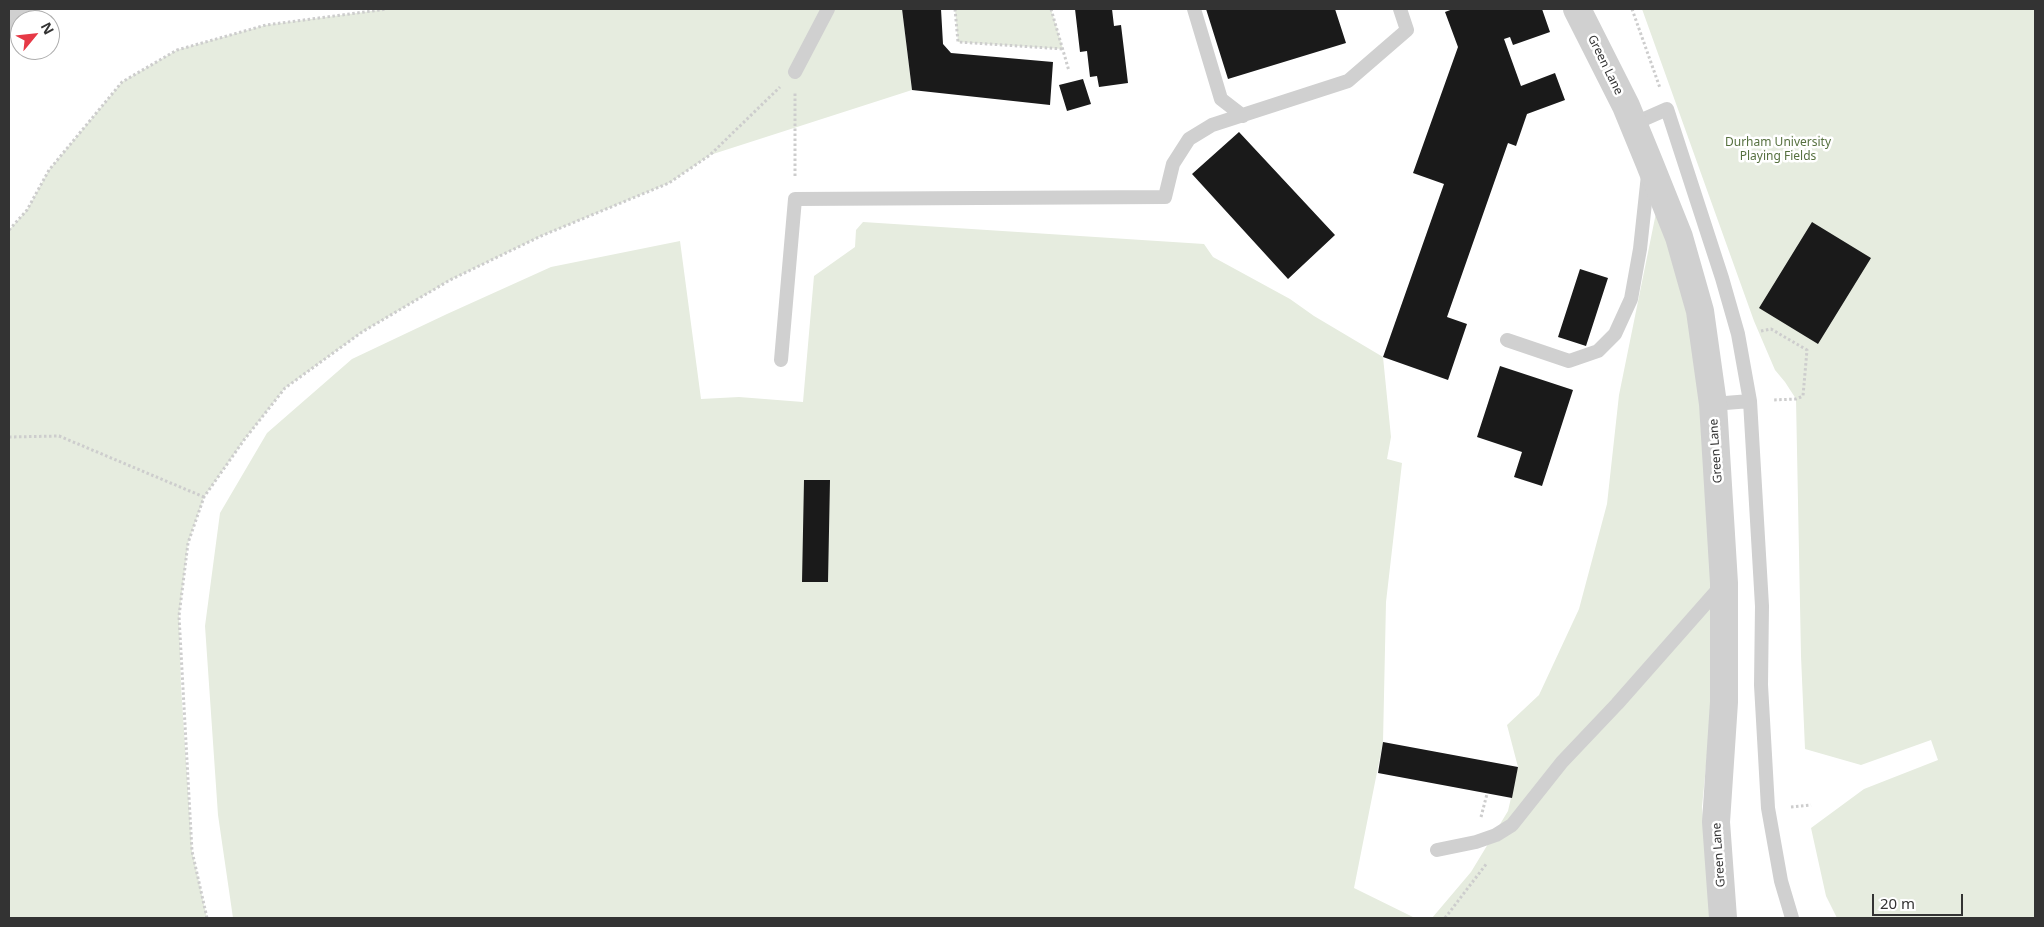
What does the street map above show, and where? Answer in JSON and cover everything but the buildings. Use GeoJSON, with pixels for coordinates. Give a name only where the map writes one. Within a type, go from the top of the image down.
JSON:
{"type":"FeatureCollection","features":[{"type":"Feature","properties":{"kind":"street"},"geometry":{"type":"LineString","coordinates":[[9,24],[26,9]]}},
{"type":"Feature","properties":{"kind":"street","name":"Green Lane"},"geometry":{"type":"LineString","coordinates":[[1577,9],[1633,124],[1649,162],[1679,237],[1700,310],[1713,404],[1724,583],[1724,702],[1716,822],[1723,918]]}},
{"type":"Feature","properties":{"kind":"lane"},"geometry":{"type":"LineString","coordinates":[[795,72],[828,9]]}},
{"type":"Feature","properties":{"kind":"lane"},"geometry":{"type":"LineString","coordinates":[[1194,9],[1221,99],[1244,116]]}},
{"type":"Feature","properties":{"kind":"lane"},"geometry":{"type":"LineString","coordinates":[[781,360],[794,199],[1165,196],[1173,164],[1189,140],[1212,125],[1348,81],[1408,30],[1400,9]]}},
{"type":"Feature","properties":{"kind":"lane"},"geometry":{"type":"LineString","coordinates":[[1633,124],[1667,109],[1722,278],[1738,334],[1750,401],[1762,606],[1761,685],[1768,808],[1781,881],[1792,918]]}},
{"type":"Feature","properties":{"kind":"lane"},"geometry":{"type":"LineString","coordinates":[[1507,340],[1569,361],[1598,351],[1615,334],[1631,299],[1640,249],[1649,162]]}},
{"type":"Feature","properties":{"kind":"lane"},"geometry":{"type":"LineString","coordinates":[[1713,404],[1750,401]]}},
{"type":"Feature","properties":{"kind":"lane"},"geometry":{"type":"LineString","coordinates":[[1437,850],[1496,836],[1512,824],[1562,762],[1617,704],[1724,583]]}},
{"type":"Feature","properties":{"kind":"path"},"geometry":{"type":"LineString","coordinates":[[9,230],[27,210],[49,170],[122,82],[161,59],[177,50],[266,25],[387,9]]}},
{"type":"Feature","properties":{"kind":"path"},"geometry":{"type":"LineString","coordinates":[[955,9],[958,42],[1063,49]]}},
{"type":"Feature","properties":{"kind":"path"},"geometry":{"type":"LineString","coordinates":[[1051,9],[1069,71]]}},
{"type":"Feature","properties":{"kind":"path"},"geometry":{"type":"LineString","coordinates":[[1632,9],[1667,109]]}},
{"type":"Feature","properties":{"kind":"path"},"geometry":{"type":"LineString","coordinates":[[794,199],[795,72]]}},
{"type":"Feature","properties":{"kind":"path"},"geometry":{"type":"LineString","coordinates":[[207,918],[192,851],[178,616],[188,543],[204,497],[244,440],[285,388],[362,332],[450,280],[532,240],[669,183],[710,155],[795,72]]}},
{"type":"Feature","properties":{"kind":"path"},"geometry":{"type":"LineString","coordinates":[[1738,334],[1771,329],[1807,350],[1802,396],[1796,399],[1750,401]]}},
{"type":"Feature","properties":{"kind":"path"},"geometry":{"type":"LineString","coordinates":[[9,437],[59,436],[204,497]]}},
{"type":"Feature","properties":{"kind":"path"},"geometry":{"type":"LineString","coordinates":[[1445,918],[1488,862]]}},
{"type":"Feature","properties":{"kind":"green space"},"geometry":{"type":"Polygon","coordinates":[[[387,9],[902,9],[912,90],[710,155],[669,183],[541,236],[450,280],[362,332],[285,388],[244,440],[204,497],[188,543],[179,616],[181,686],[192,851],[207,918],[9,918],[9,230],[27,210],[49,170],[122,82],[177,50],[266,25],[387,9]]]}},
{"type":"Feature","properties":{"kind":"green space"},"geometry":{"type":"Polygon","coordinates":[[[955,9],[1051,9],[1063,49],[958,42],[955,9]]]}},
{"type":"Feature","properties":{"kind":"green space","name":"Durham University Playing Fields"},"geometry":{"type":"Polygon","coordinates":[[[1642,9],[2035,9],[2035,918],[1837,918],[1826,896],[1811,828],[1864,789],[1938,760],[1931,740],[1861,765],[1805,749],[1801,656],[1796,399],[1775,370],[1754,321],[1642,9]]]}},
{"type":"Feature","properties":{"kind":"green space"},"geometry":{"type":"Polygon","coordinates":[[[1657,208],[1674,252],[1710,417],[1712,704],[1702,807],[1711,918],[1432,918],[1471,872],[1508,811],[1518,767],[1507,725],[1539,695],[1579,609],[1607,504],[1619,395],[1657,208]]]}},
{"type":"Feature","properties":{"kind":"green space"},"geometry":{"type":"Polygon","coordinates":[[[863,222],[1204,244],[1213,257],[1290,299],[1314,316],[1383,357],[1391,437],[1387,459],[1402,463],[1386,602],[1383,742],[1354,888],[1415,918],[233,918],[218,815],[205,626],[220,513],[267,433],[352,359],[447,314],[551,267],[680,241],[701,399],[739,397],[803,402],[814,276],[855,247],[856,230],[863,222]]]}}]}
